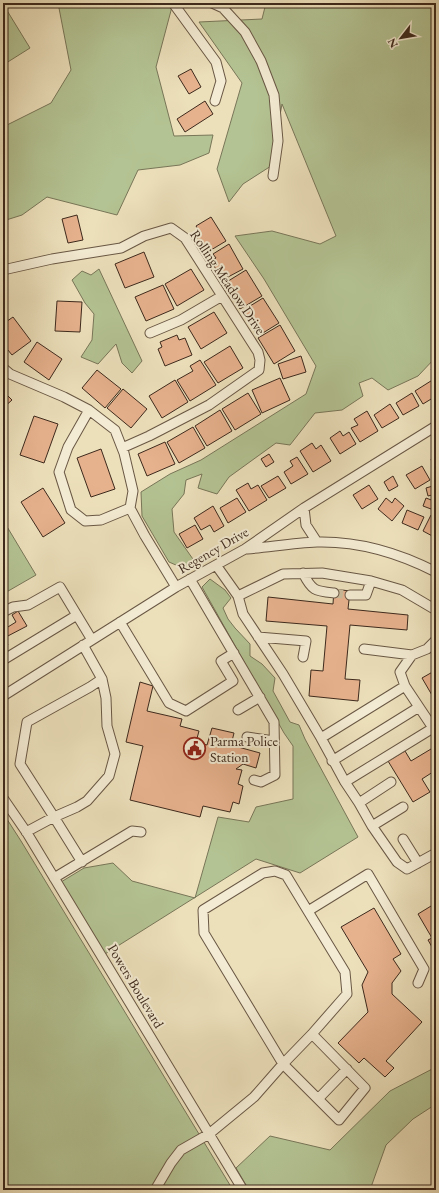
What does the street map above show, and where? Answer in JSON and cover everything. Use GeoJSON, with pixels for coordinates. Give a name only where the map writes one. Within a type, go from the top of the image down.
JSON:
{"type":"FeatureCollection","features":[{"type":"Feature","properties":{"kind":"street"},"geometry":{"type":"LineString","coordinates":[[173,3],[216,62],[221,81],[216,101]]}},
{"type":"Feature","properties":{"kind":"street"},"geometry":{"type":"LineString","coordinates":[[212,3],[223,8],[245,32],[261,61],[274,94],[278,141],[273,176]]}},
{"type":"Feature","properties":{"kind":"street","name":"Rolling Meadow Drive"},"geometry":{"type":"LineString","coordinates":[[3,270],[52,259],[121,248],[144,236],[171,228],[185,238],[258,352],[260,360],[259,370],[209,405],[150,436],[122,448]]}},
{"type":"Feature","properties":{"kind":"street"},"geometry":{"type":"LineString","coordinates":[[150,333],[181,320],[222,296]]}},
{"type":"Feature","properties":{"kind":"street"},"geometry":{"type":"LineString","coordinates":[[3,368],[10,374],[64,397],[89,410],[115,430],[122,448],[133,491],[130,508],[176,587]]}},
{"type":"Feature","properties":{"kind":"street"},"geometry":{"type":"LineString","coordinates":[[89,410],[68,447],[59,472],[71,510],[84,520],[101,520],[130,508]]}},
{"type":"Feature","properties":{"kind":"street","name":"Regency Drive"},"geometry":{"type":"LineString","coordinates":[[3,696],[176,587],[245,549],[304,508],[436,426]]}},
{"type":"Feature","properties":{"kind":"street"},"geometry":{"type":"LineString","coordinates":[[304,508],[306,526],[317,542]]}},
{"type":"Feature","properties":{"kind":"street"},"geometry":{"type":"LineString","coordinates":[[245,549],[317,542],[347,544],[379,549],[411,560],[436,572]]}},
{"type":"Feature","properties":{"kind":"street"},"geometry":{"type":"LineString","coordinates":[[216,565],[238,596],[243,614],[283,674],[321,738],[344,782],[397,862],[407,869],[436,853]]}},
{"type":"Feature","properties":{"kind":"street"},"geometry":{"type":"LineString","coordinates":[[238,596],[283,574],[322,572],[371,581],[402,590],[436,610]]}},
{"type":"Feature","properties":{"kind":"street"},"geometry":{"type":"LineString","coordinates":[[303,573],[310,586],[320,592],[334,594]]}},
{"type":"Feature","properties":{"kind":"street"},"geometry":{"type":"LineString","coordinates":[[190,579],[274,722],[275,775],[261,782],[254,780]]}},
{"type":"Feature","properties":{"kind":"street"},"geometry":{"type":"LineString","coordinates":[[350,595],[366,595],[371,581]]}},
{"type":"Feature","properties":{"kind":"street"},"geometry":{"type":"LineString","coordinates":[[3,612],[13,607],[28,605],[60,587],[92,640]]}},
{"type":"Feature","properties":{"kind":"street"},"geometry":{"type":"LineString","coordinates":[[3,660],[77,615]]}},
{"type":"Feature","properties":{"kind":"street"},"geometry":{"type":"LineString","coordinates":[[120,622],[169,703],[186,710],[233,681],[221,661],[234,653]]}},
{"type":"Feature","properties":{"kind":"street"},"geometry":{"type":"LineString","coordinates":[[258,637],[306,641],[303,656]]}},
{"type":"Feature","properties":{"kind":"street"},"geometry":{"type":"LineString","coordinates":[[364,649],[412,655],[427,649],[436,640]]}},
{"type":"Feature","properties":{"kind":"street"},"geometry":{"type":"LineString","coordinates":[[26,832],[87,801],[109,776],[115,754],[107,726],[106,698],[102,679],[83,645]]}},
{"type":"Feature","properties":{"kind":"street"},"geometry":{"type":"LineString","coordinates":[[344,782],[433,728],[405,686],[400,672],[412,655]]}},
{"type":"Feature","properties":{"kind":"street"},"geometry":{"type":"LineString","coordinates":[[82,862],[20,764],[27,722],[90,688],[102,679]]}},
{"type":"Feature","properties":{"kind":"street"},"geometry":{"type":"LineString","coordinates":[[321,738],[405,686]]}},
{"type":"Feature","properties":{"kind":"street"},"geometry":{"type":"LineString","coordinates":[[238,710],[260,697]]}},
{"type":"Feature","properties":{"kind":"street"},"geometry":{"type":"LineString","coordinates":[[332,761],[419,707]]}},
{"type":"Feature","properties":{"kind":"street"},"geometry":{"type":"LineString","coordinates":[[247,736],[274,741]]}},
{"type":"Feature","properties":{"kind":"street"},"geometry":{"type":"LineString","coordinates":[[359,803],[392,782]]}},
{"type":"Feature","properties":{"kind":"street","name":"Powers Boulevard"},"geometry":{"type":"LineString","coordinates":[[3,798],[26,832],[243,1190]]}},
{"type":"Feature","properties":{"kind":"street"},"geometry":{"type":"LineString","coordinates":[[372,826],[403,807]]}},
{"type":"Feature","properties":{"kind":"street"},"geometry":{"type":"LineString","coordinates":[[54,878],[132,831],[141,832]]}},
{"type":"Feature","properties":{"kind":"street"},"geometry":{"type":"LineString","coordinates":[[403,840],[418,863]]}},
{"type":"Feature","properties":{"kind":"street"},"geometry":{"type":"LineString","coordinates":[[155,1190],[171,1163],[181,1150],[209,1134],[254,1097],[283,1064],[312,1034],[347,994],[345,972],[286,875],[275,871],[263,873],[203,910],[204,933],[283,1064],[339,1120],[365,1088],[312,1034]]}},
{"type":"Feature","properties":{"kind":"street"},"geometry":{"type":"LineString","coordinates":[[308,911],[368,874],[424,969],[418,983]]}},
{"type":"Feature","properties":{"kind":"street"},"geometry":{"type":"LineString","coordinates":[[318,1099],[347,1069]]}},
{"type":"Feature","properties":{"kind":"green space"},"geometry":{"type":"Polygon","coordinates":[[[58,3],[173,3],[156,67],[174,136],[213,135],[209,153],[180,165],[138,170],[117,215],[47,197],[22,215],[3,221],[3,168],[7,166],[3,160],[3,127],[51,103],[71,70],[58,3]]]}},
{"type":"Feature","properties":{"kind":"green space"},"geometry":{"type":"Polygon","coordinates":[[[266,3],[436,3],[436,357],[418,376],[388,390],[372,378],[359,383],[363,396],[342,410],[315,413],[290,445],[276,443],[229,477],[217,494],[198,488],[202,474],[186,480],[184,494],[172,509],[174,532],[195,562],[185,569],[169,562],[142,516],[141,492],[170,474],[201,460],[306,394],[316,366],[264,279],[235,236],[272,231],[320,244],[336,236],[282,104],[271,166],[243,184],[229,202],[217,169],[242,83],[199,22],[262,19],[266,3]]]}},
{"type":"Feature","properties":{"kind":"green space"},"geometry":{"type":"Polygon","coordinates":[[[3,4],[30,48],[3,65],[3,4]]]}},
{"type":"Feature","properties":{"kind":"green space"},"geometry":{"type":"Polygon","coordinates":[[[99,269],[142,361],[132,373],[122,363],[116,344],[98,364],[81,357],[92,340],[94,314],[85,303],[72,280],[82,271],[91,275],[99,269]]]}},
{"type":"Feature","properties":{"kind":"green space"},"geometry":{"type":"Polygon","coordinates":[[[3,520],[36,575],[3,594],[3,520]]]}},
{"type":"Feature","properties":{"kind":"green space"},"geometry":{"type":"Polygon","coordinates":[[[210,579],[225,590],[231,598],[223,608],[228,619],[250,644],[250,656],[262,664],[275,678],[273,691],[290,722],[299,725],[305,739],[358,837],[300,873],[256,859],[195,897],[218,817],[249,822],[256,807],[293,799],[293,746],[284,733],[202,587],[210,579]]]}},
{"type":"Feature","properties":{"kind":"green space"},"geometry":{"type":"Polygon","coordinates":[[[3,813],[21,841],[233,1190],[3,1190],[3,813]]]}},
{"type":"Feature","properties":{"kind":"green space"},"geometry":{"type":"Polygon","coordinates":[[[113,863],[132,881],[194,898],[105,954],[61,882],[84,868],[113,863]]]}},
{"type":"Feature","properties":{"kind":"green space"},"geometry":{"type":"Polygon","coordinates":[[[436,1067],[436,1104],[413,1119],[386,1145],[370,1190],[249,1190],[236,1168],[270,1136],[330,1150],[390,1091],[436,1067]]]}},
{"type":"Feature","properties":{"kind":"building"},"geometry":{"type":"Polygon","coordinates":[[[191,69],[201,87],[189,94],[178,76],[191,69]]]}},
{"type":"Feature","properties":{"kind":"building"},"geometry":{"type":"Polygon","coordinates":[[[205,101],[213,114],[185,132],[177,119],[205,101]]]}},
{"type":"Feature","properties":{"kind":"building"},"geometry":{"type":"Polygon","coordinates":[[[77,215],[83,240],[68,243],[62,219],[77,215]]]}},
{"type":"Feature","properties":{"kind":"building"},"geometry":{"type":"Polygon","coordinates":[[[211,217],[226,241],[211,250],[208,246],[204,249],[194,234],[199,231],[196,226],[211,217]]]}},
{"type":"Feature","properties":{"kind":"building"},"geometry":{"type":"Polygon","coordinates":[[[229,244],[243,269],[228,277],[225,273],[220,276],[211,261],[216,258],[213,254],[229,244]]]}},
{"type":"Feature","properties":{"kind":"building"},"geometry":{"type":"Polygon","coordinates":[[[144,252],[154,277],[125,288],[115,264],[144,252]]]}},
{"type":"Feature","properties":{"kind":"building"},"geometry":{"type":"Polygon","coordinates":[[[191,269],[204,290],[177,306],[165,284],[191,269]]]}},
{"type":"Feature","properties":{"kind":"building"},"geometry":{"type":"Polygon","coordinates":[[[246,270],[262,296],[240,309],[225,283],[246,270]]]}},
{"type":"Feature","properties":{"kind":"building"},"geometry":{"type":"Polygon","coordinates":[[[163,285],[174,309],[146,321],[135,297],[163,285]]]}},
{"type":"Feature","properties":{"kind":"building"},"geometry":{"type":"Polygon","coordinates":[[[263,298],[279,323],[258,336],[242,311],[263,298]]]}},
{"type":"Feature","properties":{"kind":"building"},"geometry":{"type":"Polygon","coordinates":[[[57,301],[82,302],[80,332],[55,331],[57,301]]]}},
{"type":"Feature","properties":{"kind":"building"},"geometry":{"type":"Polygon","coordinates":[[[214,312],[227,333],[201,349],[188,327],[214,312]]]}},
{"type":"Feature","properties":{"kind":"building"},"geometry":{"type":"Polygon","coordinates":[[[13,317],[31,341],[12,355],[3,344],[3,324],[13,317]]]}},
{"type":"Feature","properties":{"kind":"building"},"geometry":{"type":"Polygon","coordinates":[[[280,325],[295,351],[274,364],[258,338],[280,325]]]}},
{"type":"Feature","properties":{"kind":"building"},"geometry":{"type":"Polygon","coordinates":[[[177,335],[179,340],[185,338],[192,355],[165,366],[158,349],[162,347],[160,342],[177,335]]]}},
{"type":"Feature","properties":{"kind":"building"},"geometry":{"type":"Polygon","coordinates":[[[37,342],[62,359],[49,380],[24,362],[37,342]]]}},
{"type":"Feature","properties":{"kind":"building"},"geometry":{"type":"Polygon","coordinates":[[[230,346],[243,368],[218,383],[204,362],[230,346]]]}},
{"type":"Feature","properties":{"kind":"building"},"geometry":{"type":"Polygon","coordinates":[[[301,356],[306,372],[283,379],[278,364],[301,356]]]}},
{"type":"Feature","properties":{"kind":"building"},"geometry":{"type":"Polygon","coordinates":[[[200,360],[216,385],[190,401],[177,380],[193,371],[190,366],[200,360]]]}},
{"type":"Feature","properties":{"kind":"building"},"geometry":{"type":"Polygon","coordinates":[[[436,367],[436,377],[431,369],[436,367]]]}},
{"type":"Feature","properties":{"kind":"building"},"geometry":{"type":"Polygon","coordinates":[[[97,370],[121,389],[105,408],[82,388],[97,370]]]}},
{"type":"Feature","properties":{"kind":"building"},"geometry":{"type":"Polygon","coordinates":[[[280,378],[290,400],[262,413],[252,390],[280,378]]]}},
{"type":"Feature","properties":{"kind":"building"},"geometry":{"type":"Polygon","coordinates":[[[434,379],[436,383],[436,396],[423,404],[415,391],[434,379]]]}},
{"type":"Feature","properties":{"kind":"building"},"geometry":{"type":"Polygon","coordinates":[[[175,380],[188,402],[162,418],[149,396],[175,380]]]}},
{"type":"Feature","properties":{"kind":"building"},"geometry":{"type":"Polygon","coordinates":[[[123,389],[147,409],[131,428],[107,408],[123,389]]]}},
{"type":"Feature","properties":{"kind":"building"},"geometry":{"type":"Polygon","coordinates":[[[3,391],[12,400],[3,408],[3,391]]]}},
{"type":"Feature","properties":{"kind":"building"},"geometry":{"type":"Polygon","coordinates":[[[248,393],[261,414],[235,430],[222,409],[248,393]]]}},
{"type":"Feature","properties":{"kind":"building"},"geometry":{"type":"Polygon","coordinates":[[[412,393],[419,406],[403,415],[396,403],[412,393]]]}},
{"type":"Feature","properties":{"kind":"building"},"geometry":{"type":"Polygon","coordinates":[[[390,404],[399,418],[382,428],[374,415],[390,404]]]}},
{"type":"Feature","properties":{"kind":"building"},"geometry":{"type":"Polygon","coordinates":[[[220,410],[232,431],[207,446],[195,426],[220,410]]]}},
{"type":"Feature","properties":{"kind":"building"},"geometry":{"type":"Polygon","coordinates":[[[367,411],[378,431],[360,442],[351,428],[358,425],[354,419],[367,411]]]}},
{"type":"Feature","properties":{"kind":"building"},"geometry":{"type":"Polygon","coordinates":[[[34,416],[58,424],[44,463],[20,455],[34,416]]]}},
{"type":"Feature","properties":{"kind":"building"},"geometry":{"type":"Polygon","coordinates":[[[193,427],[205,448],[179,463],[167,442],[193,427]]]}},
{"type":"Feature","properties":{"kind":"building"},"geometry":{"type":"Polygon","coordinates":[[[340,431],[343,436],[349,432],[356,444],[340,454],[330,438],[340,431]]]}},
{"type":"Feature","properties":{"kind":"building"},"geometry":{"type":"Polygon","coordinates":[[[165,442],[175,464],[147,476],[138,454],[165,442]]]}},
{"type":"Feature","properties":{"kind":"building"},"geometry":{"type":"Polygon","coordinates":[[[312,443],[316,449],[321,445],[331,461],[313,472],[300,451],[312,443]]]}},
{"type":"Feature","properties":{"kind":"building"},"geometry":{"type":"Polygon","coordinates":[[[101,449],[115,489],[91,497],[77,458],[101,449]]]}},
{"type":"Feature","properties":{"kind":"building"},"geometry":{"type":"Polygon","coordinates":[[[269,454],[274,462],[266,467],[261,459],[269,454]]]}},
{"type":"Feature","properties":{"kind":"building"},"geometry":{"type":"Polygon","coordinates":[[[297,457],[308,474],[291,484],[284,472],[293,466],[290,461],[297,457]]]}},
{"type":"Feature","properties":{"kind":"building"},"geometry":{"type":"Polygon","coordinates":[[[436,458],[436,473],[435,473],[431,459],[436,458]]]}},
{"type":"Feature","properties":{"kind":"building"},"geometry":{"type":"Polygon","coordinates":[[[422,466],[430,480],[415,489],[406,475],[422,466]]]}},
{"type":"Feature","properties":{"kind":"building"},"geometry":{"type":"Polygon","coordinates":[[[278,476],[286,488],[269,498],[261,486],[278,476]]]}},
{"type":"Feature","properties":{"kind":"building"},"geometry":{"type":"Polygon","coordinates":[[[393,476],[398,486],[389,491],[384,482],[393,476]]]}},
{"type":"Feature","properties":{"kind":"building"},"geometry":{"type":"Polygon","coordinates":[[[248,483],[251,489],[258,485],[267,500],[249,511],[236,490],[248,483]]]}},
{"type":"Feature","properties":{"kind":"building"},"geometry":{"type":"Polygon","coordinates":[[[369,485],[378,499],[362,509],[353,495],[369,485]]]}},
{"type":"Feature","properties":{"kind":"building"},"geometry":{"type":"Polygon","coordinates":[[[436,485],[436,494],[428,496],[426,488],[436,485]]]}},
{"type":"Feature","properties":{"kind":"building"},"geometry":{"type":"Polygon","coordinates":[[[43,488],[65,523],[43,537],[21,502],[43,488]]]}},
{"type":"Feature","properties":{"kind":"building"},"geometry":{"type":"Polygon","coordinates":[[[237,498],[246,512],[228,523],[220,508],[237,498]]]}},
{"type":"Feature","properties":{"kind":"building"},"geometry":{"type":"Polygon","coordinates":[[[386,498],[392,503],[395,498],[404,506],[392,521],[378,509],[386,498]]]}},
{"type":"Feature","properties":{"kind":"building"},"geometry":{"type":"Polygon","coordinates":[[[426,498],[434,501],[431,509],[423,506],[426,498]]]}},
{"type":"Feature","properties":{"kind":"building"},"geometry":{"type":"Polygon","coordinates":[[[213,506],[224,526],[214,532],[210,525],[201,530],[194,518],[213,506]]]}},
{"type":"Feature","properties":{"kind":"building"},"geometry":{"type":"Polygon","coordinates":[[[407,510],[424,517],[418,530],[402,523],[407,510]]]}},
{"type":"Feature","properties":{"kind":"building"},"geometry":{"type":"Polygon","coordinates":[[[431,515],[436,518],[436,538],[423,531],[431,515]]]}},
{"type":"Feature","properties":{"kind":"building"},"geometry":{"type":"Polygon","coordinates":[[[195,525],[203,539],[187,548],[179,534],[195,525]]]}},
{"type":"Feature","properties":{"kind":"building"},"geometry":{"type":"Polygon","coordinates":[[[334,589],[350,591],[348,609],[408,615],[407,630],[350,625],[345,679],[360,680],[358,701],[309,696],[311,670],[323,671],[327,626],[266,621],[268,597],[333,604],[334,589]]]}},
{"type":"Feature","properties":{"kind":"building"},"geometry":{"type":"Polygon","coordinates":[[[18,611],[27,626],[4,638],[8,645],[3,648],[3,630],[16,622],[12,615],[18,611]]]}},
{"type":"Feature","properties":{"kind":"building"},"geometry":{"type":"Polygon","coordinates":[[[436,670],[436,702],[422,678],[436,670]]]}},
{"type":"Feature","properties":{"kind":"building","name":"Parma Police Station"},"geometry":{"type":"Polygon","coordinates":[[[140,682],[153,686],[147,711],[182,719],[180,726],[199,731],[196,742],[207,745],[212,728],[234,733],[231,745],[260,753],[256,768],[243,764],[236,769],[242,770],[238,784],[243,786],[239,804],[233,802],[230,812],[203,806],[200,817],[130,800],[143,746],[126,742],[140,682]]]}},
{"type":"Feature","properties":{"kind":"building"},"geometry":{"type":"Polygon","coordinates":[[[436,746],[436,770],[422,779],[430,792],[413,802],[388,761],[405,751],[411,761],[436,746]]]}},
{"type":"Feature","properties":{"kind":"building"},"geometry":{"type":"Polygon","coordinates":[[[436,903],[436,954],[428,940],[432,938],[418,914],[436,903]]]}},
{"type":"Feature","properties":{"kind":"building"},"geometry":{"type":"Polygon","coordinates":[[[374,908],[401,954],[393,959],[401,971],[392,983],[392,994],[422,1022],[386,1061],[394,1068],[385,1077],[364,1058],[359,1063],[338,1043],[368,1012],[362,985],[368,972],[341,927],[374,908]]]}},
{"type":"Feature","properties":{"kind":"tunnel"},"geometry":{"type":"LineString","coordinates":[[334,593],[350,595]]}},
{"type":"Feature","properties":{"kind":"place","name":"Parma Police Station"},"geometry":{"type":"Point","coordinates":[195,749]}}]}
